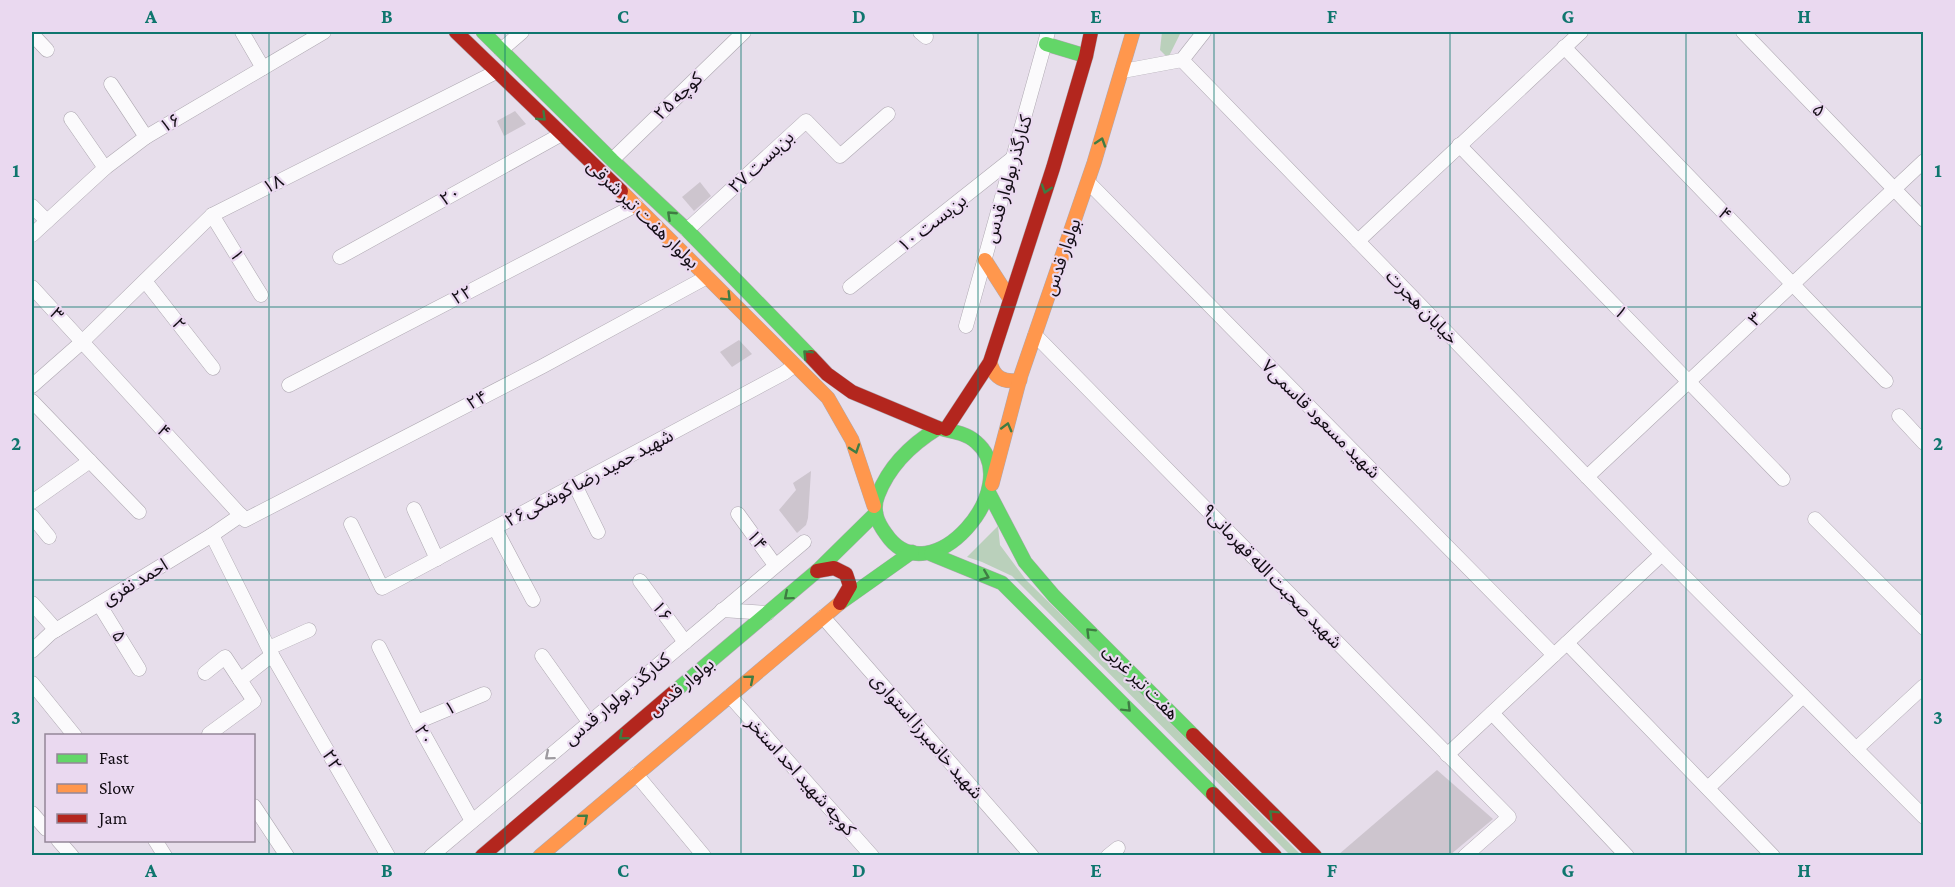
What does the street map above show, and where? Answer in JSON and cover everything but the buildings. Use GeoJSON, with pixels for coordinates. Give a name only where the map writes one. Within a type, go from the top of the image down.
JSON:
{"type":"FeatureCollection","features":[{"type":"Feature","properties":{"kind":"main road","name":"بولوار هفت تیر شرقی"},"geometry":{"type":"LineString","coordinates":[[456,32],[560,135],[636,205],[828,398],[852,440],[875,509]]}},
{"type":"Feature","properties":{"kind":"main road","name":"بولوار هفت تیر شرقی"},"geometry":{"type":"LineString","coordinates":[[483,32],[687,231],[826,374],[852,393],[942,428]]}},
{"type":"Feature","properties":{"kind":"main road","name":"بولوار قدس"},"geometry":{"type":"LineString","coordinates":[[942,428],[990,362],[1053,168],[1091,32]]}},
{"type":"Feature","properties":{"kind":"main road","name":"بولوار قدس"},"geometry":{"type":"LineString","coordinates":[[991,488],[1020,380],[1088,182],[1124,71],[1133,32]]}},
{"type":"Feature","properties":{"kind":"main road"},"geometry":{"type":"LineString","coordinates":[[1047,38],[1086,56]]}},
{"type":"Feature","properties":{"kind":"main road"},"geometry":{"type":"LineString","coordinates":[[525,101],[540,88]]}},
{"type":"Feature","properties":{"kind":"main road"},"geometry":{"type":"LineString","coordinates":[[984,260],[1010,299]]}},
{"type":"Feature","properties":{"kind":"main road"},"geometry":{"type":"LineString","coordinates":[[990,362],[992,372],[1001,380],[1011,382],[1020,380]]}},
{"type":"Feature","properties":{"kind":"main road"},"geometry":{"type":"LineString","coordinates":[[942,428],[955,430],[971,437],[984,450],[992,463],[991,488],[978,516],[950,544],[931,554],[899,548],[887,537],[879,523],[875,509],[882,486],[899,461],[918,440],[942,428]]}},
{"type":"Feature","properties":{"kind":"main road","name":"هفت تیر غربی"},"geometry":{"type":"LineString","coordinates":[[991,488],[1025,562],[1054,596],[1315,855]]}},
{"type":"Feature","properties":{"kind":"main road","name":"بولوار قدس"},"geometry":{"type":"LineString","coordinates":[[482,855],[817,571],[875,509]]}},
{"type":"Feature","properties":{"kind":"main road","name":"بولوار قدس"},"geometry":{"type":"LineString","coordinates":[[541,855],[840,603],[912,552]]}},
{"type":"Feature","properties":{"kind":"main road","name":"هفت تیر غربی"},"geometry":{"type":"LineString","coordinates":[[931,554],[1002,583],[1275,855]]}},
{"type":"Feature","properties":{"kind":"main road"},"geometry":{"type":"LineString","coordinates":[[817,571],[832,567],[848,575],[850,586],[840,603]]}},
{"type":"Feature","properties":{"kind":"street"},"geometry":{"type":"LineString","coordinates":[[242,32],[263,68]]}},
{"type":"Feature","properties":{"kind":"street","name":"۱۶"},"geometry":{"type":"LineString","coordinates":[[32,235],[105,168],[146,137],[324,32]]}},
{"type":"Feature","properties":{"kind":"street"},"geometry":{"type":"LineString","coordinates":[[501,50],[522,32]]}},
{"type":"Feature","properties":{"kind":"street","name":"کوچه ۲۵"},"geometry":{"type":"LineString","coordinates":[[612,160],[744,32]]}},
{"type":"Feature","properties":{"kind":"street"},"geometry":{"type":"LineString","coordinates":[[1124,71],[1182,60],[1204,32]]}},
{"type":"Feature","properties":{"kind":"street"},"geometry":{"type":"LineString","coordinates":[[1358,241],[1581,32]]}},
{"type":"Feature","properties":{"kind":"street","name":"۵"},"geometry":{"type":"LineString","coordinates":[[1743,32],[1923,220]]}},
{"type":"Feature","properties":{"kind":"street"},"geometry":{"type":"LineString","coordinates":[[32,34],[47,50]]}},
{"type":"Feature","properties":{"kind":"street","name":"کنارگذر بولوار قدس"},"geometry":{"type":"LineString","coordinates":[[966,326],[1047,38]]}},
{"type":"Feature","properties":{"kind":"street","name":"۴"},"geometry":{"type":"LineString","coordinates":[[1564,47],[1886,381]]}},
{"type":"Feature","properties":{"kind":"street","name":"خیابان هجرت"},"geometry":{"type":"LineString","coordinates":[[1182,60],[1662,554],[1923,817]]}},
{"type":"Feature","properties":{"kind":"street","name":"۱۸"},"geometry":{"type":"LineString","coordinates":[[32,386],[82,342],[212,215],[496,72]]}},
{"type":"Feature","properties":{"kind":"street"},"geometry":{"type":"LineString","coordinates":[[111,84],[146,137]]}},
{"type":"Feature","properties":{"kind":"street","name":"بن‌بست ۲۷"},"geometry":{"type":"LineString","coordinates":[[687,231],[806,121],[840,156],[888,114]]}},
{"type":"Feature","properties":{"kind":"street"},"geometry":{"type":"LineString","coordinates":[[71,119],[105,168]]}},
{"type":"Feature","properties":{"kind":"street","name":"۲۰"},"geometry":{"type":"LineString","coordinates":[[340,257],[560,135]]}},
{"type":"Feature","properties":{"kind":"street","name":"۱"},"geometry":{"type":"LineString","coordinates":[[1459,146],[1783,479]]}},
{"type":"Feature","properties":{"kind":"street","name":"بن‌بست ۱۰"},"geometry":{"type":"LineString","coordinates":[[850,287],[1013,158]]}},
{"type":"Feature","properties":{"kind":"street","name":"۳"},"geometry":{"type":"LineString","coordinates":[[1587,477],[1923,161]]}},
{"type":"Feature","properties":{"kind":"street","name":"شهید مسعود قاسمی۷"},"geometry":{"type":"LineString","coordinates":[[1088,182],[1554,656]]}},
{"type":"Feature","properties":{"kind":"street","name":"۲۲"},"geometry":{"type":"LineString","coordinates":[[289,384],[636,205]]}},
{"type":"Feature","properties":{"kind":"street"},"geometry":{"type":"LineString","coordinates":[[32,206],[47,220]]}},
{"type":"Feature","properties":{"kind":"street","name":"۱"},"geometry":{"type":"LineString","coordinates":[[212,215],[261,295]]}},
{"type":"Feature","properties":{"kind":"street","name":"۲۴"},"geometry":{"type":"LineString","coordinates":[[243,518],[532,371],[707,277]]}},
{"type":"Feature","properties":{"kind":"street","name":"۲"},"geometry":{"type":"LineString","coordinates":[[145,281],[213,368]]}},
{"type":"Feature","properties":{"kind":"street","name":"۳"},"geometry":{"type":"LineString","coordinates":[[32,286],[82,342]]}},
{"type":"Feature","properties":{"kind":"street","name":"شهید صحبت الله قهرمانی۹"},"geometry":{"type":"LineString","coordinates":[[1035,335],[1509,817],[1465,855]]}},
{"type":"Feature","properties":{"kind":"street","name":"۴"},"geometry":{"type":"LineString","coordinates":[[82,342],[243,518]]}},
{"type":"Feature","properties":{"kind":"street","name":"شهید حمید رضا کوشکی۲۶"},"geometry":{"type":"LineString","coordinates":[[351,524],[382,588],[774,379],[795,365]]}},
{"type":"Feature","properties":{"kind":"street"},"geometry":{"type":"LineString","coordinates":[[34,410],[139,512]]}},
{"type":"Feature","properties":{"kind":"street"},"geometry":{"type":"LineString","coordinates":[[1899,416],[1923,443]]}},
{"type":"Feature","properties":{"kind":"street"},"geometry":{"type":"LineString","coordinates":[[32,502],[90,462]]}},
{"type":"Feature","properties":{"kind":"street"},"geometry":{"type":"LineString","coordinates":[[575,485],[598,532]]}},
{"type":"Feature","properties":{"kind":"street"},"geometry":{"type":"LineString","coordinates":[[414,509],[437,559]]}},
{"type":"Feature","properties":{"kind":"street","name":"۱۴"},"geometry":{"type":"LineString","coordinates":[[738,514],[775,565]]}},
{"type":"Feature","properties":{"kind":"street"},"geometry":{"type":"LineString","coordinates":[[32,516],[49,537]]}},
{"type":"Feature","properties":{"kind":"street","name":"احمد نفری"},"geometry":{"type":"LineString","coordinates":[[32,651],[56,630],[243,518]]}},
{"type":"Feature","properties":{"kind":"street"},"geometry":{"type":"LineString","coordinates":[[1815,519],[1923,628]]}},
{"type":"Feature","properties":{"kind":"street"},"geometry":{"type":"LineString","coordinates":[[495,528],[533,600]]}},
{"type":"Feature","properties":{"kind":"street","name":"۲۲"},"geometry":{"type":"LineString","coordinates":[[212,535],[270,652],[388,855]]}},
{"type":"Feature","properties":{"kind":"street","name":"کنارگذر بولوار قدس"},"geometry":{"type":"LineString","coordinates":[[430,855],[804,542]]}},
{"type":"Feature","properties":{"kind":"street"},"geometry":{"type":"LineString","coordinates":[[1447,755],[1662,554]]}},
{"type":"Feature","properties":{"kind":"street","name":"۱۶"},"geometry":{"type":"LineString","coordinates":[[640,581],[685,642]]}},
{"type":"Feature","properties":{"kind":"street"},"geometry":{"type":"LineString","coordinates":[[32,603],[56,630]]}},
{"type":"Feature","properties":{"kind":"street","name":"۵"},"geometry":{"type":"LineString","coordinates":[[99,604],[139,669]]}},
{"type":"Feature","properties":{"kind":"street"},"geometry":{"type":"LineString","coordinates":[[722,610],[768,613]]}},
{"type":"Feature","properties":{"kind":"street","name":"شهید خانمیرزا استواری"},"geometry":{"type":"LineString","coordinates":[[823,617],[1032,855]]}},
{"type":"Feature","properties":{"kind":"street"},"geometry":{"type":"LineString","coordinates":[[240,680],[270,652],[309,630]]}},
{"type":"Feature","properties":{"kind":"street"},"geometry":{"type":"LineString","coordinates":[[1567,643],[1773,855]]}},
{"type":"Feature","properties":{"kind":"street","name":"۲۰"},"geometry":{"type":"LineString","coordinates":[[379,647],[417,722],[472,821]]}},
{"type":"Feature","properties":{"kind":"street"},"geometry":{"type":"LineString","coordinates":[[542,656],[589,722]]}},
{"type":"Feature","properties":{"kind":"street"},"geometry":{"type":"LineString","coordinates":[[206,673],[225,657],[254,701],[209,734]]}},
{"type":"Feature","properties":{"kind":"street"},"geometry":{"type":"LineString","coordinates":[[32,683],[74,734]]}},
{"type":"Feature","properties":{"kind":"street"},"geometry":{"type":"LineString","coordinates":[[1856,749],[1921,693]]}},
{"type":"Feature","properties":{"kind":"street","name":"۱"},"geometry":{"type":"LineString","coordinates":[[417,722],[484,694]]}},
{"type":"Feature","properties":{"kind":"street","name":"کوچه شهید احد استخر"},"geometry":{"type":"LineString","coordinates":[[730,696],[872,855]]}},
{"type":"Feature","properties":{"kind":"street"},"geometry":{"type":"LineString","coordinates":[[1708,788],[1803,696]]}},
{"type":"Feature","properties":{"kind":"street"},"geometry":{"type":"LineString","coordinates":[[1492,713],[1627,855]]}},
{"type":"Feature","properties":{"kind":"street"},"geometry":{"type":"LineString","coordinates":[[636,774],[704,855]]}},
{"type":"Feature","properties":{"kind":"street"},"geometry":{"type":"LineString","coordinates":[[255,807],[287,855]]}},
{"type":"Feature","properties":{"kind":"street"},"geometry":{"type":"LineString","coordinates":[[32,813],[45,828]]}},
{"type":"Feature","properties":{"kind":"street"},"geometry":{"type":"LineString","coordinates":[[60,842],[72,855]]}},
{"type":"Feature","properties":{"kind":"street"},"geometry":{"type":"LineString","coordinates":[[156,842],[165,855]]}},
{"type":"Feature","properties":{"kind":"green space"},"geometry":{"type":"Polygon","coordinates":[[[1162,32],[1181,32],[1168,58],[1160,50],[1162,32]]]}},
{"type":"Feature","properties":{"kind":"green space"},"geometry":{"type":"Polygon","coordinates":[[[998,526],[1000,545],[1026,580],[1301,855],[1290,855],[1012,576],[967,557],[998,526]]]}},
{"type":"Feature","properties":{"kind":"traffic: fast"},"geometry":{"type":"LineString","coordinates":[[483,32],[612,160],[687,230],[811,357]]}},
{"type":"Feature","properties":{"kind":"traffic: fast"},"geometry":{"type":"LineString","coordinates":[[1046,44],[1086,56]]}},
{"type":"Feature","properties":{"kind":"traffic: fast"},"geometry":{"type":"LineString","coordinates":[[938,428],[963,434],[976,442],[989,461],[990,484],[982,507],[967,528],[947,545],[926,553],[905,550],[886,534],[880,525],[876,516],[876,500],[895,465],[919,441],[938,428]]}},
{"type":"Feature","properties":{"kind":"traffic: fast"},"geometry":{"type":"LineString","coordinates":[[989,493],[1025,562],[1054,596],[1193,735]]}},
{"type":"Feature","properties":{"kind":"traffic: fast"},"geometry":{"type":"LineString","coordinates":[[674,692],[817,571],[876,513]]}},
{"type":"Feature","properties":{"kind":"traffic: fast"},"geometry":{"type":"LineString","coordinates":[[840,603],[912,552]]}},
{"type":"Feature","properties":{"kind":"traffic: fast"},"geometry":{"type":"LineString","coordinates":[[931,554],[1002,583],[1213,794]]}},
{"type":"Feature","properties":{"kind":"traffic: slow"},"geometry":{"type":"LineString","coordinates":[[992,484],[1020,378],[1094,163],[1133,32]]}},
{"type":"Feature","properties":{"kind":"traffic: slow"},"geometry":{"type":"LineString","coordinates":[[621,191],[828,398],[852,440],[874,506]]}},
{"type":"Feature","properties":{"kind":"traffic: slow"},"geometry":{"type":"LineString","coordinates":[[985,260],[1010,299]]}},
{"type":"Feature","properties":{"kind":"traffic: slow"},"geometry":{"type":"LineString","coordinates":[[990,362],[994,372],[1000,378],[1009,381],[1020,380]]}},
{"type":"Feature","properties":{"kind":"traffic: slow"},"geometry":{"type":"LineString","coordinates":[[540,856],[840,603]]}},
{"type":"Feature","properties":{"kind":"traffic: jam"},"geometry":{"type":"LineString","coordinates":[[456,32],[621,191]]}},
{"type":"Feature","properties":{"kind":"traffic: jam"},"geometry":{"type":"LineString","coordinates":[[946,429],[990,362],[1053,168],[1091,32]]}},
{"type":"Feature","properties":{"kind":"traffic: jam"},"geometry":{"type":"LineString","coordinates":[[811,357],[827,374],[852,392],[938,428]]}},
{"type":"Feature","properties":{"kind":"traffic: jam"},"geometry":{"type":"LineString","coordinates":[[817,571],[834,568],[846,574],[850,586],[840,603]]}},
{"type":"Feature","properties":{"kind":"traffic: jam"},"geometry":{"type":"LineString","coordinates":[[482,856],[674,692]]}},
{"type":"Feature","properties":{"kind":"traffic: jam"},"geometry":{"type":"LineString","coordinates":[[1193,735],[1315,856]]}},
{"type":"Feature","properties":{"kind":"traffic: jam"},"geometry":{"type":"LineString","coordinates":[[1213,794],[1275,856]]}}]}
